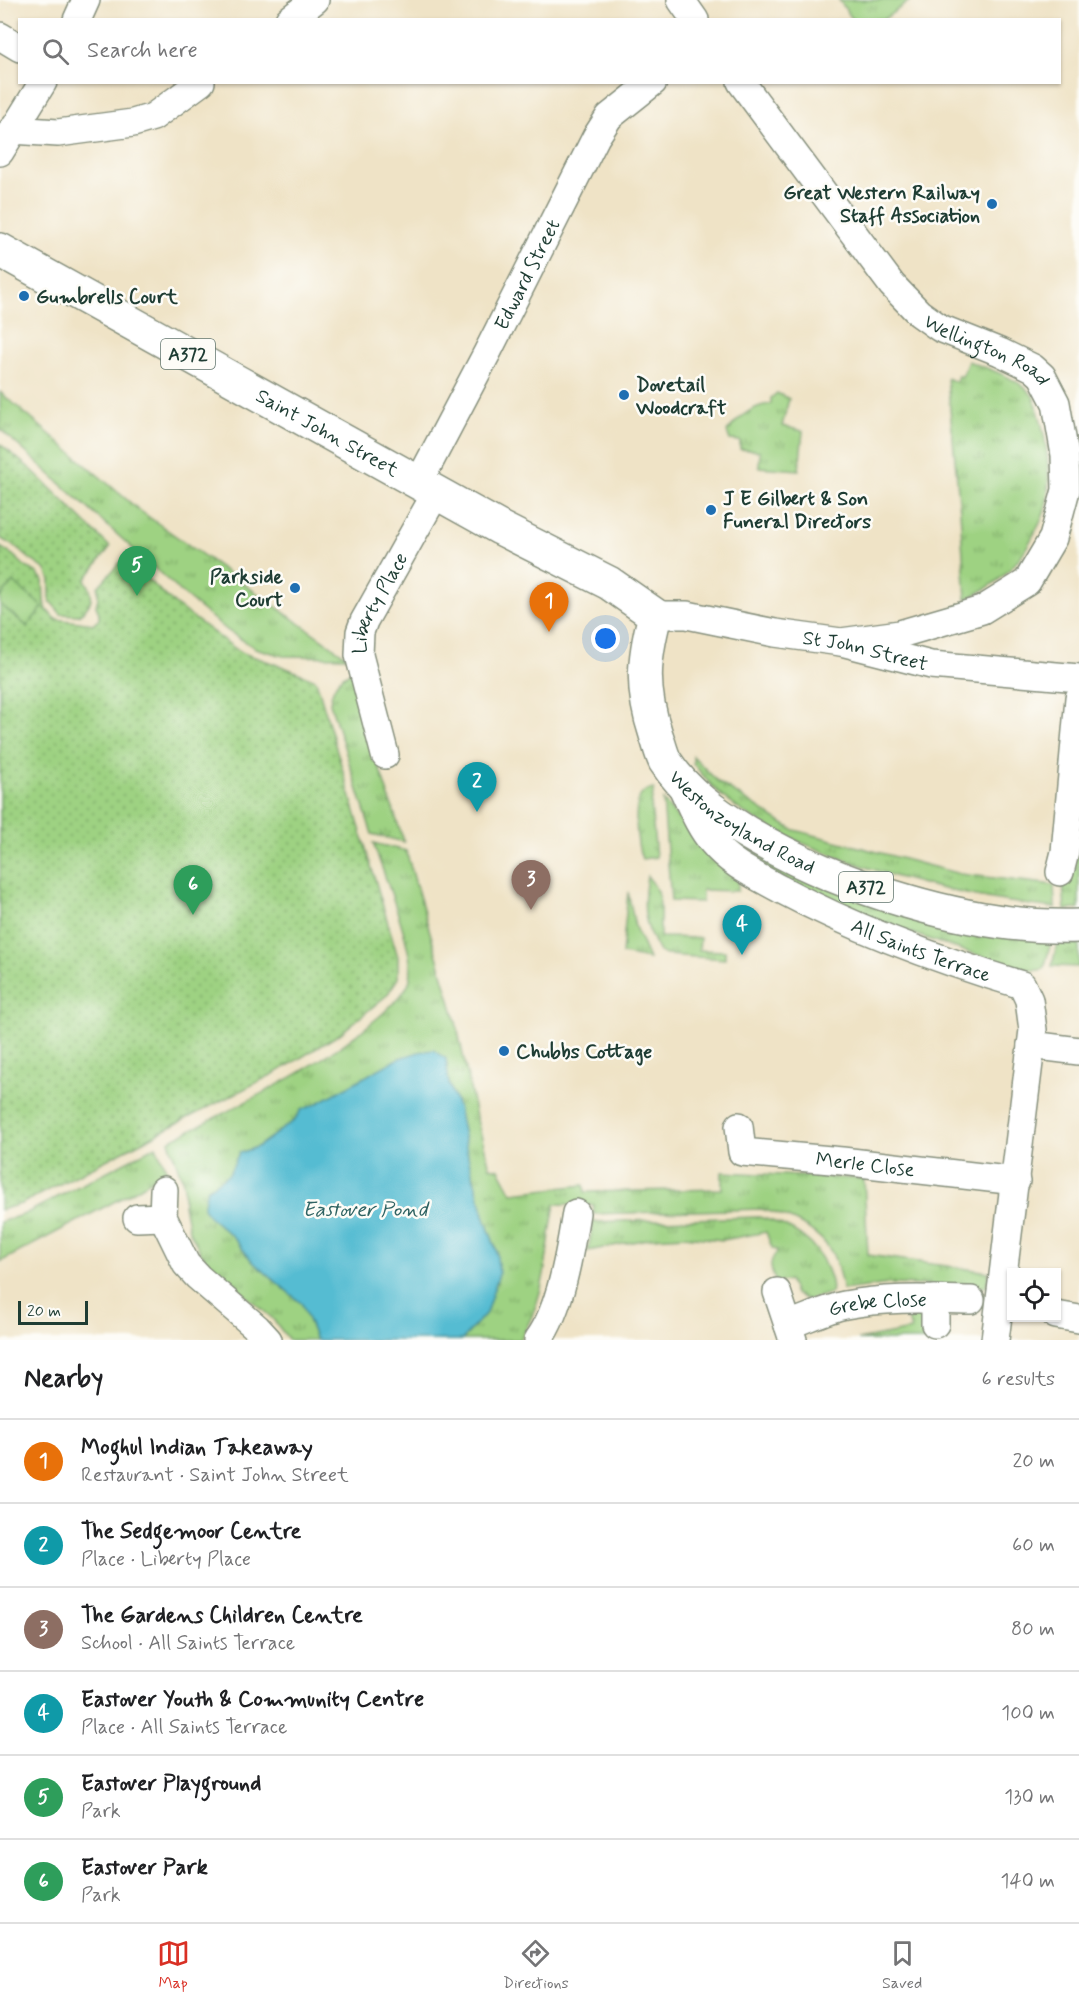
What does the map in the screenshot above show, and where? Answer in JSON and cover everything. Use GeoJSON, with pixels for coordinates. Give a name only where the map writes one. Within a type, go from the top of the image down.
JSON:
{"type":"FeatureCollection","features":[{"type":"Feature","properties":{"kind":"main road","name":"Saint John Street"},"geometry":{"type":"LineString","coordinates":[[0,250],[500,528],[609,583],[655,615]]}},
{"type":"Feature","properties":{"kind":"main road","name":"Westonzoyland Road"},"geometry":{"type":"LineString","coordinates":[[655,615],[645,663],[645,690],[650,714],[664,759],[679,780],[698,800],[770,846],[827,873],[888,895],[953,913],[1015,924],[1079,926]]}},
{"type":"Feature","properties":{"kind":"street"},"geometry":{"type":"LineString","coordinates":[[78,18],[86,0]]}},
{"type":"Feature","properties":{"kind":"street"},"geometry":{"type":"LineString","coordinates":[[292,18],[315,0]]}},
{"type":"Feature","properties":{"kind":"street"},"geometry":{"type":"LineString","coordinates":[[681,0],[694,18]]}},
{"type":"Feature","properties":{"kind":"street"},"geometry":{"type":"LineString","coordinates":[[0,36],[18,47]]}},
{"type":"Feature","properties":{"kind":"street"},"geometry":{"type":"LineString","coordinates":[[6,141],[42,84]]}},
{"type":"Feature","properties":{"kind":"street"},"geometry":{"type":"LineString","coordinates":[[6,141],[133,123],[153,117],[198,84]]}},
{"type":"Feature","properties":{"kind":"street","name":"Edward Street"},"geometry":{"type":"LineString","coordinates":[[428,488],[487,353],[596,137],[609,117],[650,84]]}},
{"type":"Feature","properties":{"kind":"street","name":"Wellington Road"},"geometry":{"type":"LineString","coordinates":[[742,84],[892,285],[919,313],[940,328],[1033,368],[1042,376],[1056,403],[1061,430],[1065,455],[1066,490],[1053,538],[1027,582],[982,610],[900,634],[841,642]]}},
{"type":"Feature","properties":{"kind":"street","name":"Liberty Place"},"geometry":{"type":"LineString","coordinates":[[385,755],[360,660],[360,632],[428,488]]}},
{"type":"Feature","properties":{"kind":"street","name":"St John Street"},"geometry":{"type":"LineString","coordinates":[[655,615],[687,615],[775,633],[841,642],[931,665],[1079,678]]}},
{"type":"Feature","properties":{"kind":"street"},"geometry":{"type":"LineString","coordinates":[[1060,872],[1065,852],[1079,698]]}},
{"type":"Feature","properties":{"kind":"street","name":"All Saints Terrace"},"geometry":{"type":"LineString","coordinates":[[679,780],[693,813],[712,843],[732,861],[755,875],[812,906],[882,937],[980,972],[1022,984],[1029,1000],[1033,1030],[1005,1308],[995,1340]]}},
{"type":"Feature","properties":{"kind":"street"},"geometry":{"type":"LineString","coordinates":[[1031,1046],[1079,1051]]}},
{"type":"Feature","properties":{"kind":"street","name":"Merle Close"},"geometry":{"type":"LineString","coordinates":[[739,1126],[741,1152],[1016,1181]]}},
{"type":"Feature","properties":{"kind":"street"},"geometry":{"type":"LineString","coordinates":[[165,1190],[150,1217],[186,1264],[268,1340]]}},
{"type":"Feature","properties":{"kind":"street"},"geometry":{"type":"LineString","coordinates":[[547,1337],[568,1260],[576,1213]]}},
{"type":"Feature","properties":{"kind":"street","name":"Grebe Close"},"geometry":{"type":"LineString","coordinates":[[777,1292],[790,1333],[842,1306],[906,1298],[935,1312],[971,1300]]}},
{"type":"Feature","properties":{"kind":"street"},"geometry":{"type":"LineString","coordinates":[[1061,1317],[1079,1319]]}},
{"type":"Feature","properties":{"kind":"green space"},"geometry":{"type":"Polygon","coordinates":[[[839,0],[911,0],[885,18],[852,18],[839,0]]]}},
{"type":"Feature","properties":{"kind":"green space"},"geometry":{"type":"Polygon","coordinates":[[[968,361],[1012,379],[1033,396],[1044,433],[1048,461],[1048,488],[1044,513],[1022,555],[998,580],[966,599],[947,378],[956,382],[958,375],[962,377],[968,361]]]}},
{"type":"Feature","properties":{"kind":"green space"},"geometry":{"type":"Polygon","coordinates":[[[0,392],[139,510],[347,657],[283,656],[255,648],[228,631],[190,600],[0,429],[0,392]]]}},
{"type":"Feature","properties":{"kind":"green space"},"geometry":{"type":"Polygon","coordinates":[[[777,393],[789,399],[782,426],[803,431],[799,470],[759,467],[760,451],[740,449],[740,441],[730,440],[727,432],[746,413],[771,404],[771,398],[777,393]]]}},
{"type":"Feature","properties":{"kind":"green space"},"geometry":{"type":"Polygon","coordinates":[[[0,444],[33,471],[110,547],[85,580],[91,599],[87,608],[78,615],[61,614],[50,601],[50,580],[46,570],[0,538],[0,444]]]}},
{"type":"Feature","properties":{"kind":"green space"},"geometry":{"type":"Polygon","coordinates":[[[0,547],[36,572],[43,580],[44,601],[47,610],[55,619],[94,624],[99,619],[96,606],[98,587],[124,558],[176,605],[240,652],[316,680],[398,957],[398,978],[387,995],[340,1034],[279,1071],[21,1204],[0,1210],[0,604],[27,626],[13,583],[0,598],[0,547]]]}},
{"type":"Feature","properties":{"kind":"green space"},"geometry":{"type":"Polygon","coordinates":[[[13,582],[43,607],[27,626],[0,604],[0,598],[13,582]]]}},
{"type":"Feature","properties":{"kind":"green space"},"geometry":{"type":"Polygon","coordinates":[[[352,671],[369,737],[404,842],[372,834],[330,703],[336,684],[352,671]]]}},
{"type":"Feature","properties":{"kind":"green space"},"geometry":{"type":"Polygon","coordinates":[[[693,756],[718,782],[791,829],[960,874],[1054,885],[1055,908],[995,900],[906,880],[796,840],[772,829],[727,800],[693,763],[693,756]]]}},
{"type":"Feature","properties":{"kind":"green space"},"geometry":{"type":"Polygon","coordinates":[[[654,789],[651,804],[656,857],[642,859],[638,844],[636,814],[640,797],[644,792],[654,789]]]}},
{"type":"Feature","properties":{"kind":"green space"},"geometry":{"type":"Polygon","coordinates":[[[663,800],[699,844],[738,880],[738,891],[702,890],[702,902],[671,901],[663,800]]]}},
{"type":"Feature","properties":{"kind":"green space"},"geometry":{"type":"Polygon","coordinates":[[[724,841],[736,841],[1051,942],[1044,969],[1032,970],[1013,966],[891,926],[781,878],[724,841]]]}},
{"type":"Feature","properties":{"kind":"green space"},"geometry":{"type":"Polygon","coordinates":[[[373,843],[406,851],[455,1017],[476,1117],[490,1167],[499,1169],[512,1193],[584,1185],[585,1192],[722,1189],[722,1172],[864,1179],[868,1255],[989,1272],[986,1287],[889,1284],[843,1290],[834,1257],[819,1237],[792,1219],[761,1209],[593,1214],[594,1205],[555,1204],[541,1289],[536,1306],[520,1340],[462,1340],[486,1313],[496,1249],[469,1161],[458,1107],[449,1084],[446,1059],[301,1110],[295,1120],[257,1147],[239,1153],[229,1174],[207,1189],[211,1218],[233,1237],[253,1262],[302,1304],[316,1340],[289,1340],[272,1318],[215,1272],[200,1251],[189,1230],[184,1205],[184,1185],[169,1141],[306,1069],[381,1015],[406,989],[411,967],[404,932],[373,843]]]}},
{"type":"Feature","properties":{"kind":"green space"},"geometry":{"type":"Polygon","coordinates":[[[1079,857],[1079,909],[1065,910],[1063,884],[1072,858],[1079,857]]]}},
{"type":"Feature","properties":{"kind":"green space"},"geometry":{"type":"Polygon","coordinates":[[[647,876],[659,897],[660,937],[700,938],[699,950],[725,951],[725,959],[666,955],[659,952],[645,915],[647,876]]]}},
{"type":"Feature","properties":{"kind":"green space"},"geometry":{"type":"Polygon","coordinates":[[[628,892],[635,927],[649,959],[622,954],[628,892]]]}},
{"type":"Feature","properties":{"kind":"green space"},"geometry":{"type":"Polygon","coordinates":[[[1057,943],[1079,944],[1079,967],[1052,966],[1057,943]]]}},
{"type":"Feature","properties":{"kind":"green space"},"geometry":{"type":"Polygon","coordinates":[[[156,1146],[167,1171],[127,1195],[0,1262],[0,1222],[25,1214],[156,1146]]]}},
{"type":"Feature","properties":{"kind":"green space"},"geometry":{"type":"Polygon","coordinates":[[[759,1217],[791,1229],[809,1242],[827,1270],[831,1293],[807,1300],[795,1294],[789,1280],[776,1283],[771,1263],[778,1251],[772,1248],[766,1232],[723,1240],[684,1236],[652,1238],[588,1251],[593,1222],[759,1217]]]}},
{"type":"Feature","properties":{"kind":"green space"},"geometry":{"type":"Polygon","coordinates":[[[916,1309],[923,1318],[923,1340],[858,1340],[911,1330],[907,1314],[916,1309]]]}},
{"type":"Feature","properties":{"kind":"water","name":"Eastover Pond"},"geometry":{"type":"Polygon","coordinates":[[[434,1050],[446,1059],[449,1084],[458,1107],[469,1161],[496,1249],[499,1274],[486,1313],[462,1340],[316,1340],[302,1304],[253,1262],[233,1237],[203,1208],[207,1189],[229,1174],[239,1153],[257,1147],[295,1120],[301,1110],[397,1059],[434,1050]]]}},
{"type":"Feature","properties":{"kind":"place","name":"Great Western Railway Staff Association"},"geometry":{"type":"Point","coordinates":[992,204]}},
{"type":"Feature","properties":{"kind":"place","name":"Gumbrells Court"},"geometry":{"type":"Point","coordinates":[24,296]}},
{"type":"Feature","properties":{"kind":"place","name":"Dovetail Woodcraft"},"geometry":{"type":"Point","coordinates":[624,395]}},
{"type":"Feature","properties":{"kind":"place","name":"J E Gilbert & Son Funeral Directors"},"geometry":{"type":"Point","coordinates":[711,510]}},
{"type":"Feature","properties":{"kind":"place","name":"Parkside Court"},"geometry":{"type":"Point","coordinates":[295,588]}},
{"type":"Feature","properties":{"kind":"place","name":"Eastover Playground"},"geometry":{"type":"Point","coordinates":[137,596]}},
{"type":"Feature","properties":{"kind":"place","name":"Moghul Indian Takeaway"},"geometry":{"type":"Point","coordinates":[549,632]}},
{"type":"Feature","properties":{"kind":"place","name":"The Sedgemoor Centre"},"geometry":{"type":"Point","coordinates":[477,812]}},
{"type":"Feature","properties":{"kind":"place","name":"The Gardens Children Centre"},"geometry":{"type":"Point","coordinates":[531,910]}},
{"type":"Feature","properties":{"kind":"place","name":"Eastover Park"},"geometry":{"type":"Point","coordinates":[193,915]}},
{"type":"Feature","properties":{"kind":"place","name":"Eastover Youth & Community Centre"},"geometry":{"type":"Point","coordinates":[742,955]}},
{"type":"Feature","properties":{"kind":"place","name":"Chubbs Cottage"},"geometry":{"type":"Point","coordinates":[504,1051]}}]}
